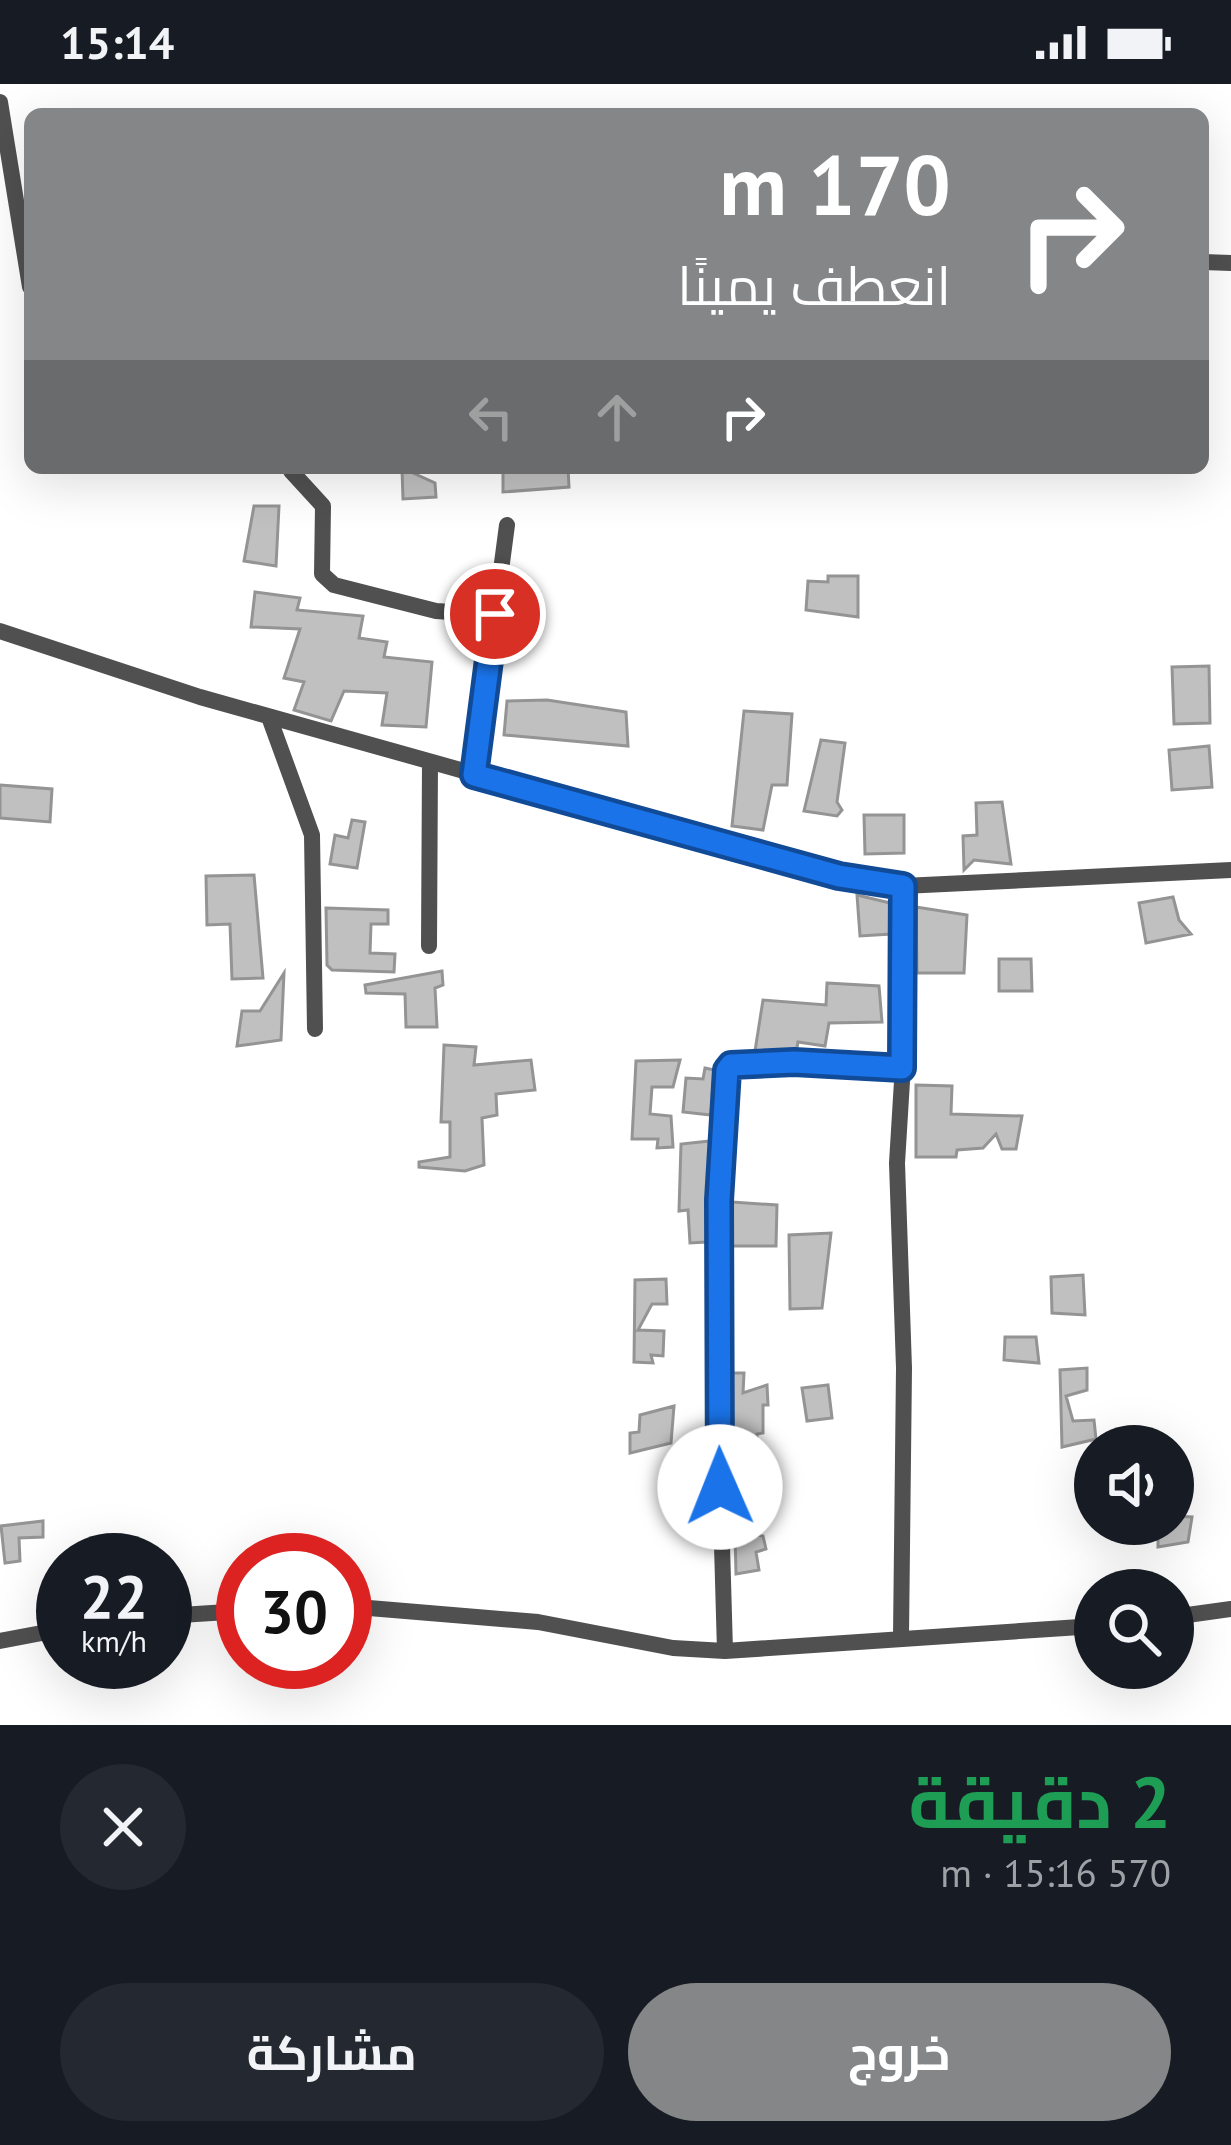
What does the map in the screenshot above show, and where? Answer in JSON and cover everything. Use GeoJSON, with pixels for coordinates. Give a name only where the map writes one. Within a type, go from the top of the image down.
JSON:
{"type":"FeatureCollection","features":[{"type":"Feature","properties":{"kind":"street"},"geometry":{"type":"LineString","coordinates":[[0,102],[24,250]]}},
{"type":"Feature","properties":{"kind":"street"},"geometry":{"type":"LineString","coordinates":[[293,474],[323,506],[322,574],[334,585],[436,610],[495,614]]}},
{"type":"Feature","properties":{"kind":"street"},"geometry":{"type":"LineString","coordinates":[[474,775],[507,525]]}},
{"type":"Feature","properties":{"kind":"street"},"geometry":{"type":"LineString","coordinates":[[0,631],[269,717],[839,876],[903,886],[1231,870]]}},
{"type":"Feature","properties":{"kind":"street"},"geometry":{"type":"LineString","coordinates":[[269,717],[312,835],[315,1029]]}},
{"type":"Feature","properties":{"kind":"street"},"geometry":{"type":"LineString","coordinates":[[429,946],[430,763]]}},
{"type":"Feature","properties":{"kind":"street"},"geometry":{"type":"LineString","coordinates":[[901,1636],[904,1369],[897,1163],[903,886]]}},
{"type":"Feature","properties":{"kind":"street"},"geometry":{"type":"LineString","coordinates":[[724,1651],[718,1382],[721,1115],[727,1070],[731,1065],[794,1062],[902,1068]]}},
{"type":"Feature","properties":{"kind":"street"},"geometry":{"type":"LineString","coordinates":[[372,1608],[538,1622],[673,1648],[724,1651],[901,1636],[951,1640],[1074,1628]]}},
{"type":"Feature","properties":{"kind":"street"},"geometry":{"type":"LineString","coordinates":[[1194,1614],[1231,1609]]}},
{"type":"Feature","properties":{"kind":"street"},"geometry":{"type":"LineString","coordinates":[[0,1641],[36,1634]]}},
{"type":"Feature","properties":{"kind":"building"},"geometry":{"type":"Polygon","coordinates":[[[402,474],[435,483],[436,497],[403,499],[402,474]]]}},
{"type":"Feature","properties":{"kind":"building"},"geometry":{"type":"Polygon","coordinates":[[[503,474],[568,474],[569,487],[503,492],[503,474]]]}},
{"type":"Feature","properties":{"kind":"building"},"geometry":{"type":"Polygon","coordinates":[[[254,506],[279,506],[276,566],[244,561],[254,506]]]}},
{"type":"Feature","properties":{"kind":"building"},"geometry":{"type":"Polygon","coordinates":[[[828,576],[858,576],[858,617],[806,610],[808,581],[828,582],[828,576]]]}},
{"type":"Feature","properties":{"kind":"building"},"geometry":{"type":"Polygon","coordinates":[[[255,592],[300,598],[297,610],[363,616],[359,638],[387,642],[384,657],[432,662],[426,727],[382,725],[387,693],[344,691],[331,721],[294,710],[304,682],[284,678],[300,629],[251,627],[255,592]]]}},
{"type":"Feature","properties":{"kind":"building"},"geometry":{"type":"Polygon","coordinates":[[[1209,666],[1210,723],[1174,724],[1172,667],[1209,666]]]}},
{"type":"Feature","properties":{"kind":"building"},"geometry":{"type":"Polygon","coordinates":[[[547,700],[626,712],[628,746],[504,735],[507,701],[547,700]]]}},
{"type":"Feature","properties":{"kind":"building"},"geometry":{"type":"Polygon","coordinates":[[[744,711],[792,714],[787,785],[772,785],[763,830],[732,826],[744,711]]]}},
{"type":"Feature","properties":{"kind":"building"},"geometry":{"type":"Polygon","coordinates":[[[821,740],[845,743],[837,802],[842,810],[837,816],[804,811],[821,740]]]}},
{"type":"Feature","properties":{"kind":"building"},"geometry":{"type":"Polygon","coordinates":[[[1209,746],[1212,787],[1172,790],[1169,750],[1209,746]]]}},
{"type":"Feature","properties":{"kind":"building"},"geometry":{"type":"Polygon","coordinates":[[[0,785],[52,789],[50,822],[0,818],[0,785]]]}},
{"type":"Feature","properties":{"kind":"building"},"geometry":{"type":"Polygon","coordinates":[[[1002,802],[1011,864],[974,860],[964,870],[963,836],[977,835],[976,803],[1002,802]]]}},
{"type":"Feature","properties":{"kind":"building"},"geometry":{"type":"Polygon","coordinates":[[[864,815],[904,815],[904,853],[865,854],[864,815]]]}},
{"type":"Feature","properties":{"kind":"building"},"geometry":{"type":"Polygon","coordinates":[[[352,820],[365,822],[357,868],[330,864],[335,835],[348,838],[352,820]]]}},
{"type":"Feature","properties":{"kind":"building"},"geometry":{"type":"Polygon","coordinates":[[[254,875],[263,978],[232,979],[230,924],[207,925],[206,876],[254,875]]]}},
{"type":"Feature","properties":{"kind":"building"},"geometry":{"type":"Polygon","coordinates":[[[857,895],[890,903],[891,934],[860,936],[857,895]]]}},
{"type":"Feature","properties":{"kind":"building"},"geometry":{"type":"Polygon","coordinates":[[[1173,897],[1179,920],[1191,934],[1146,943],[1139,903],[1173,897]]]}},
{"type":"Feature","properties":{"kind":"building"},"geometry":{"type":"Polygon","coordinates":[[[916,907],[967,915],[964,973],[917,973],[916,907]]]}},
{"type":"Feature","properties":{"kind":"building"},"geometry":{"type":"Polygon","coordinates":[[[326,908],[388,910],[388,924],[371,924],[370,953],[395,954],[394,972],[332,970],[327,965],[326,908]]]}},
{"type":"Feature","properties":{"kind":"building"},"geometry":{"type":"Polygon","coordinates":[[[999,959],[1031,959],[1032,991],[999,991],[999,959]]]}},
{"type":"Feature","properties":{"kind":"building"},"geometry":{"type":"Polygon","coordinates":[[[442,971],[443,985],[435,988],[437,1027],[406,1027],[405,994],[366,993],[365,985],[442,971]]]}},
{"type":"Feature","properties":{"kind":"building"},"geometry":{"type":"Polygon","coordinates":[[[284,973],[281,1040],[237,1046],[242,1011],[260,1011],[284,973]]]}},
{"type":"Feature","properties":{"kind":"building"},"geometry":{"type":"Polygon","coordinates":[[[827,983],[879,986],[882,1022],[829,1023],[825,1046],[798,1042],[796,1053],[755,1051],[763,1000],[826,1005],[827,983]]]}},
{"type":"Feature","properties":{"kind":"building"},"geometry":{"type":"Polygon","coordinates":[[[444,1045],[476,1047],[474,1065],[531,1060],[535,1090],[496,1094],[497,1115],[482,1118],[484,1165],[465,1171],[419,1167],[419,1162],[450,1157],[450,1122],[441,1122],[444,1045]]]}},
{"type":"Feature","properties":{"kind":"building"},"geometry":{"type":"Polygon","coordinates":[[[680,1060],[673,1087],[652,1087],[650,1114],[671,1116],[673,1147],[657,1148],[658,1139],[632,1139],[636,1061],[680,1060]]]}},
{"type":"Feature","properties":{"kind":"building"},"geometry":{"type":"Polygon","coordinates":[[[705,1068],[714,1070],[711,1115],[683,1112],[686,1078],[703,1079],[705,1068]]]}},
{"type":"Feature","properties":{"kind":"building"},"geometry":{"type":"Polygon","coordinates":[[[916,1085],[952,1086],[951,1114],[1022,1116],[1016,1149],[1002,1149],[996,1134],[983,1148],[957,1150],[956,1157],[916,1157],[916,1085]]]}},
{"type":"Feature","properties":{"kind":"building"},"geometry":{"type":"Polygon","coordinates":[[[710,1141],[706,1242],[690,1243],[688,1210],[679,1211],[681,1144],[710,1141]]]}},
{"type":"Feature","properties":{"kind":"building"},"geometry":{"type":"Polygon","coordinates":[[[732,1202],[777,1205],[776,1246],[732,1246],[732,1202]]]}},
{"type":"Feature","properties":{"kind":"building"},"geometry":{"type":"Polygon","coordinates":[[[831,1233],[822,1308],[790,1309],[789,1235],[831,1233]]]}},
{"type":"Feature","properties":{"kind":"building"},"geometry":{"type":"Polygon","coordinates":[[[1083,1275],[1085,1315],[1052,1313],[1051,1277],[1083,1275]]]}},
{"type":"Feature","properties":{"kind":"building"},"geometry":{"type":"Polygon","coordinates":[[[666,1279],[667,1304],[652,1304],[638,1330],[664,1331],[663,1356],[651,1355],[653,1363],[634,1362],[635,1280],[666,1279]]]}},
{"type":"Feature","properties":{"kind":"building"},"geometry":{"type":"Polygon","coordinates":[[[1005,1337],[1036,1337],[1039,1363],[1004,1360],[1005,1337]]]}},
{"type":"Feature","properties":{"kind":"building"},"geometry":{"type":"Polygon","coordinates":[[[1087,1368],[1087,1390],[1066,1396],[1073,1421],[1094,1420],[1095,1425],[1074,1425],[1074,1444],[1062,1447],[1060,1370],[1087,1368]]]}},
{"type":"Feature","properties":{"kind":"building"},"geometry":{"type":"Polygon","coordinates":[[[731,1373],[744,1373],[743,1393],[767,1385],[768,1405],[763,1405],[763,1433],[757,1434],[758,1480],[744,1484],[742,1515],[756,1514],[756,1535],[763,1536],[766,1549],[756,1552],[759,1570],[736,1574],[731,1373]]]}},
{"type":"Feature","properties":{"kind":"building"},"geometry":{"type":"Polygon","coordinates":[[[828,1385],[832,1418],[807,1421],[802,1388],[828,1385]]]}},
{"type":"Feature","properties":{"kind":"building"},"geometry":{"type":"Polygon","coordinates":[[[674,1406],[671,1443],[630,1453],[630,1433],[639,1432],[640,1415],[674,1406]]]}},
{"type":"Feature","properties":{"kind":"building"},"geometry":{"type":"Polygon","coordinates":[[[43,1521],[43,1533],[19,1538],[20,1561],[5,1563],[1,1526],[43,1521]]]}},
{"type":"Feature","properties":{"kind":"route"},"geometry":{"type":"LineString","coordinates":[[495,614],[474,775],[839,876],[903,886],[902,1068],[794,1062],[731,1065],[727,1070],[719,1200],[720,1487]]}}]}
